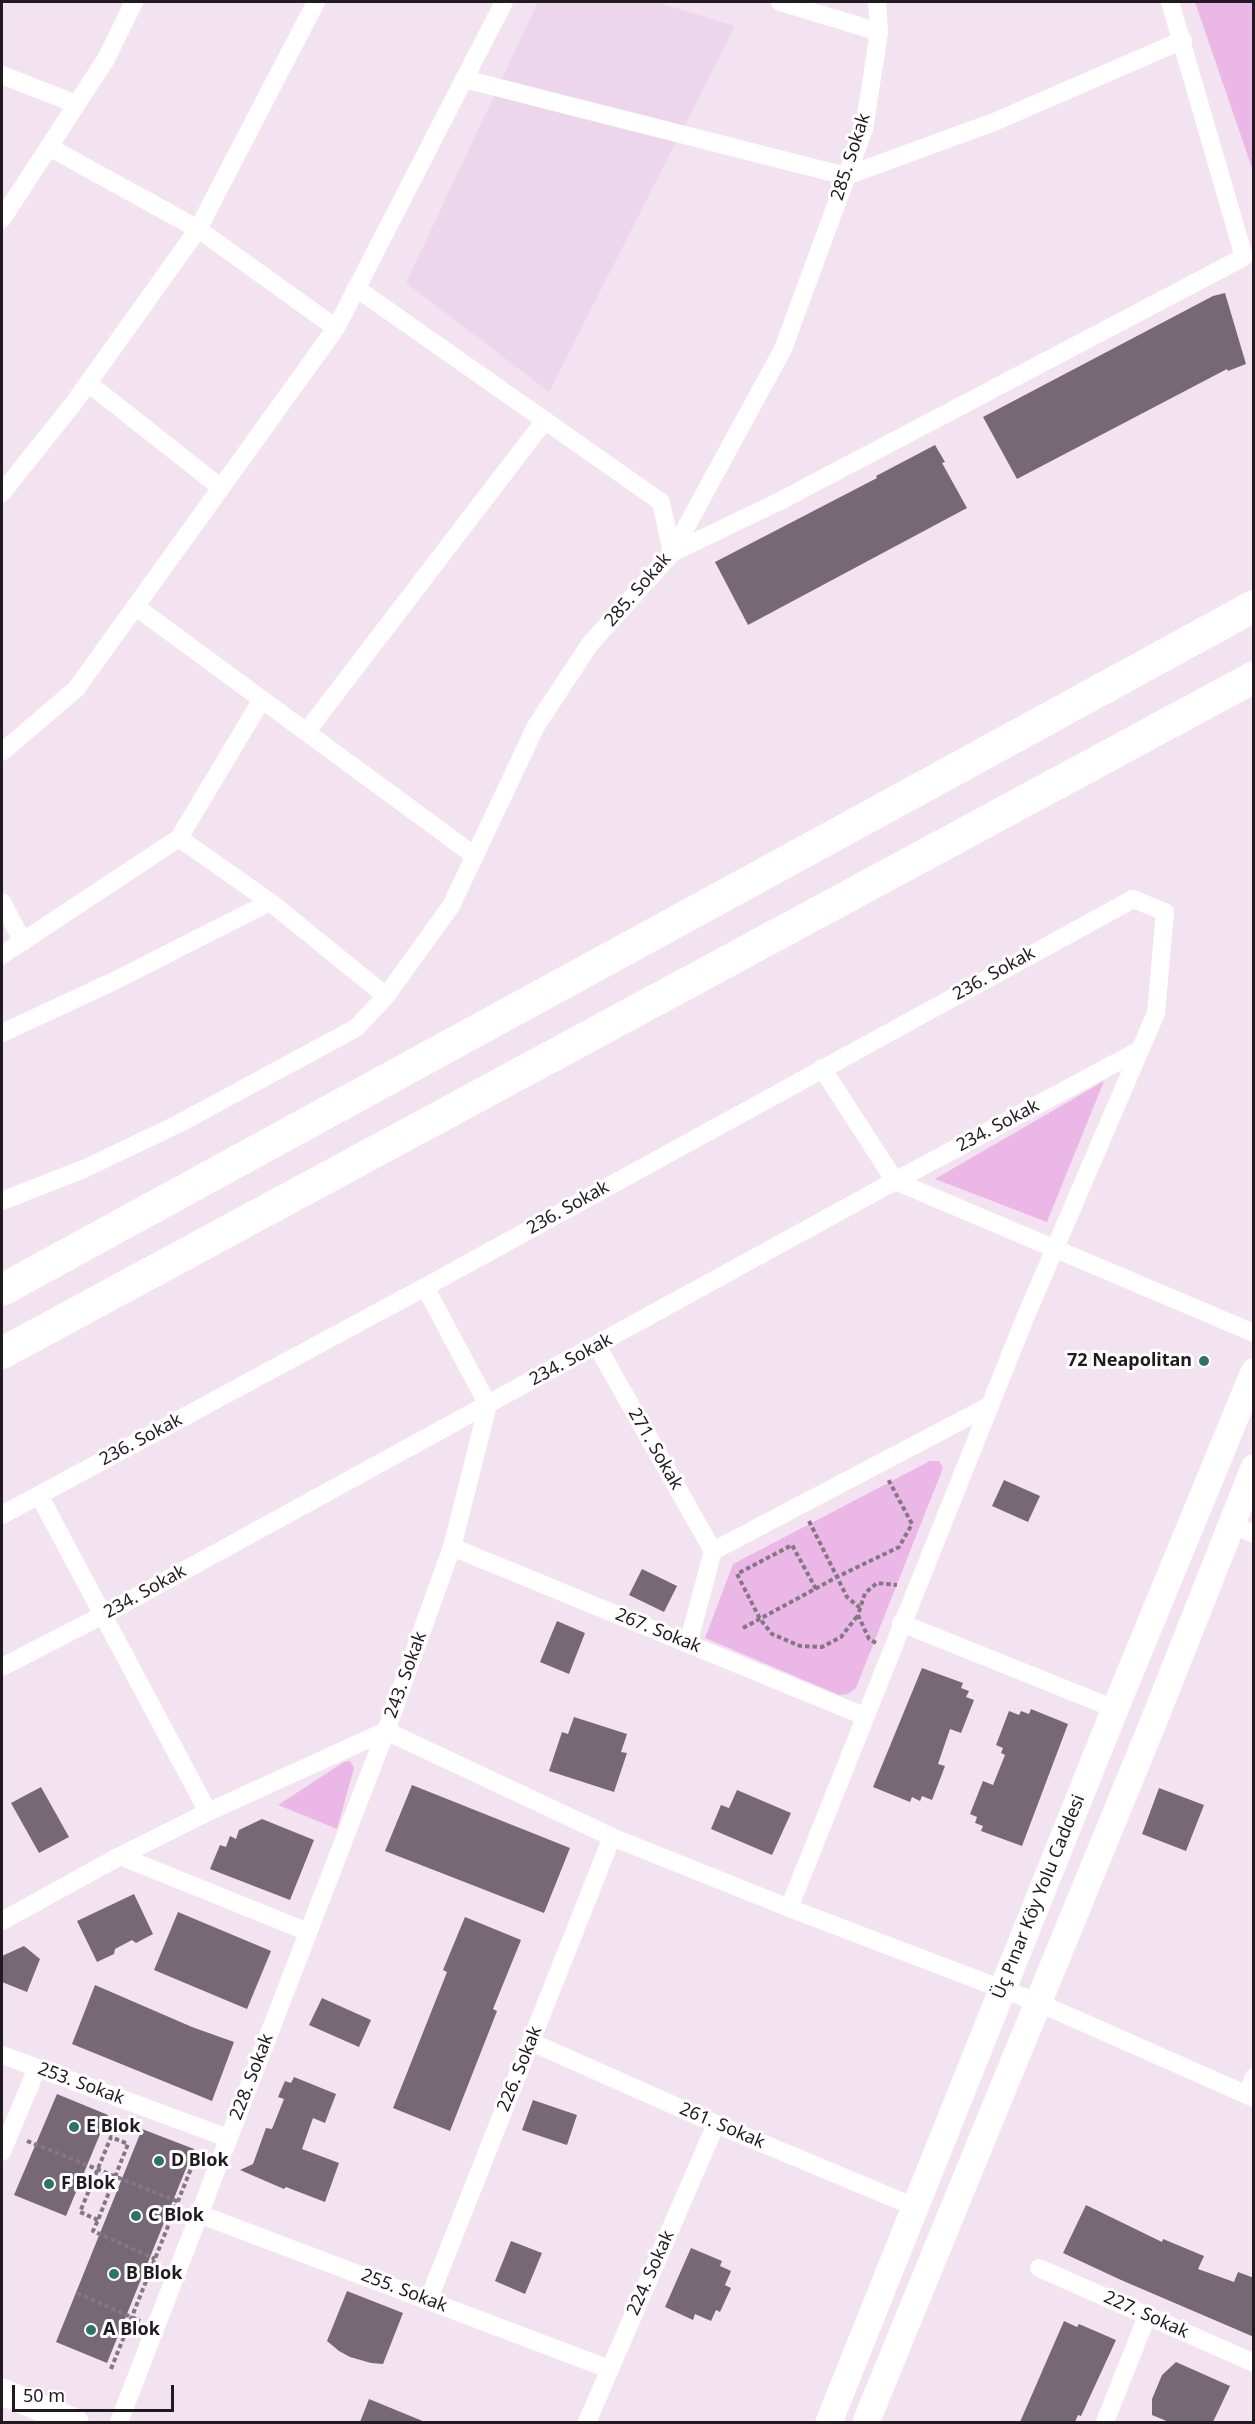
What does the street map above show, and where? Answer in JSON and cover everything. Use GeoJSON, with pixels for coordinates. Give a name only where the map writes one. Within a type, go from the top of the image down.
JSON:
{"type":"FeatureCollection","features":[{"type":"Feature","properties":{"kind":"highway"},"geometry":{"type":"LineString","coordinates":[[2,1290],[1254,606]]}},
{"type":"Feature","properties":{"kind":"highway"},"geometry":{"type":"LineString","coordinates":[[2,1353],[1254,677]]}},
{"type":"Feature","properties":{"kind":"main road","name":"Üç Pınar Köy Yolu Caddesi"},"geometry":{"type":"LineString","coordinates":[[829,2422],[1002,1989],[1254,1372]]}},
{"type":"Feature","properties":{"kind":"main road"},"geometry":{"type":"LineString","coordinates":[[866,2422],[1153,1724],[1242,1529],[1254,1468]]}},
{"type":"Feature","properties":{"kind":"main road"},"geometry":{"type":"LineString","coordinates":[[2,2392],[75,2422]]}},
{"type":"Feature","properties":{"kind":"street"},"geometry":{"type":"LineString","coordinates":[[2,219],[106,59],[134,2]]}},
{"type":"Feature","properties":{"kind":"street"},"geometry":{"type":"LineString","coordinates":[[2,493],[88,383],[198,229],[316,2]]}},
{"type":"Feature","properties":{"kind":"street"},"geometry":{"type":"LineString","coordinates":[[2,750],[76,689],[336,328],[504,2]]}},
{"type":"Feature","properties":{"kind":"street"},"geometry":{"type":"LineString","coordinates":[[780,2],[879,32]]}},
{"type":"Feature","properties":{"kind":"street","name":"285. Sokak"},"geometry":{"type":"LineString","coordinates":[[2,1201],[86,1168],[356,1028],[386,996],[452,906],[536,726],[590,644],[672,554],[783,349],[864,129],[879,32],[877,2]]}},
{"type":"Feature","properties":{"kind":"street"},"geometry":{"type":"LineString","coordinates":[[356,288],[661,502],[672,554],[780,501],[1244,257],[1183,40],[1170,2]]}},
{"type":"Feature","properties":{"kind":"street"},"geometry":{"type":"LineString","coordinates":[[464,79],[846,176],[994,122],[1183,40]]}},
{"type":"Feature","properties":{"kind":"street"},"geometry":{"type":"LineString","coordinates":[[2,75],[76,104]]}},
{"type":"Feature","properties":{"kind":"street"},"geometry":{"type":"LineString","coordinates":[[49,147],[198,229],[336,328]]}},
{"type":"Feature","properties":{"kind":"street"},"geometry":{"type":"LineString","coordinates":[[88,383],[220,487]]}},
{"type":"Feature","properties":{"kind":"street"},"geometry":{"type":"LineString","coordinates":[[307,731],[545,420]]}},
{"type":"Feature","properties":{"kind":"street"},"geometry":{"type":"LineString","coordinates":[[136,607],[475,856]]}},
{"type":"Feature","properties":{"kind":"street"},"geometry":{"type":"LineString","coordinates":[[2,955],[179,838],[261,701]]}},
{"type":"Feature","properties":{"kind":"street"},"geometry":{"type":"LineString","coordinates":[[179,838],[270,902],[386,996]]}},
{"type":"Feature","properties":{"kind":"street","name":"236. Sokak"},"geometry":{"type":"LineString","coordinates":[[2,1515],[425,1287],[1133,898],[1165,912],[1156,1013],[1140,1050]]}},
{"type":"Feature","properties":{"kind":"street"},"geometry":{"type":"LineString","coordinates":[[2,902],[23,942]]}},
{"type":"Feature","properties":{"kind":"street"},"geometry":{"type":"LineString","coordinates":[[2,1033],[112,982],[270,902]]}},
{"type":"Feature","properties":{"kind":"street"},"geometry":{"type":"LineString","coordinates":[[789,1908],[989,1406],[1140,1050]]}},
{"type":"Feature","properties":{"kind":"street","name":"234. Sokak"},"geometry":{"type":"LineString","coordinates":[[2,1667],[103,1616],[895,1181],[1140,1050]]}},
{"type":"Feature","properties":{"kind":"street"},"geometry":{"type":"LineString","coordinates":[[822,1068],[895,1181],[1254,1333]]}},
{"type":"Feature","properties":{"kind":"street"},"geometry":{"type":"LineString","coordinates":[[425,1287],[488,1405]]}},
{"type":"Feature","properties":{"kind":"street","name":"271. Sokak"},"geometry":{"type":"LineString","coordinates":[[597,1346],[713,1551]]}},
{"type":"Feature","properties":{"kind":"street","name":"243. Sokak"},"geometry":{"type":"LineString","coordinates":[[2,1921],[120,1856],[208,1812],[386,1731],[452,1546],[488,1405]]}},
{"type":"Feature","properties":{"kind":"street"},"geometry":{"type":"LineString","coordinates":[[688,1644],[713,1551],[989,1406]]}},
{"type":"Feature","properties":{"kind":"street"},"geometry":{"type":"LineString","coordinates":[[39,1495],[208,1812]]}},
{"type":"Feature","properties":{"kind":"street","name":"267. Sokak"},"geometry":{"type":"LineString","coordinates":[[452,1546],[864,1716]]}},
{"type":"Feature","properties":{"kind":"street"},"geometry":{"type":"LineString","coordinates":[[901,1623],[1116,1708]]}},
{"type":"Feature","properties":{"kind":"street"},"geometry":{"type":"LineString","coordinates":[[386,1731],[612,1836],[789,1908],[1039,2003],[1250,2096],[1254,2077]]}},
{"type":"Feature","properties":{"kind":"street","name":"228. Sokak"},"geometry":{"type":"LineString","coordinates":[[119,2422],[386,1731]]}},
{"type":"Feature","properties":{"kind":"street","name":"226. Sokak"},"geometry":{"type":"LineString","coordinates":[[428,2301],[612,1836]]}},
{"type":"Feature","properties":{"kind":"street"},"geometry":{"type":"LineString","coordinates":[[120,1856],[308,1932]]}},
{"type":"Feature","properties":{"kind":"street","name":"261. Sokak"},"geometry":{"type":"LineString","coordinates":[[531,2042],[716,2124],[915,2207]]}},
{"type":"Feature","properties":{"kind":"street","name":"253. Sokak"},"geometry":{"type":"LineString","coordinates":[[2,2055],[228,2138]]}},
{"type":"Feature","properties":{"kind":"street"},"geometry":{"type":"LineString","coordinates":[[2,2152],[37,2068]]}},
{"type":"Feature","properties":{"kind":"street","name":"224. Sokak"},"geometry":{"type":"LineString","coordinates":[[587,2422],[716,2124]]}},
{"type":"Feature","properties":{"kind":"street","name":"255. Sokak"},"geometry":{"type":"LineString","coordinates":[[199,2214],[609,2369]]}},
{"type":"Feature","properties":{"kind":"street","name":"227. Sokak"},"geometry":{"type":"LineString","coordinates":[[1040,2268],[1254,2362]]}},
{"type":"Feature","properties":{"kind":"street"},"geometry":{"type":"LineString","coordinates":[[1106,2422],[1147,2316]]}},
{"type":"Feature","properties":{"kind":"path"},"geometry":{"type":"LineString","coordinates":[[743,1628],[837,1577],[899,1547],[912,1524],[888,1479]]}},
{"type":"Feature","properties":{"kind":"path"},"geometry":{"type":"LineString","coordinates":[[808,1520],[847,1598],[860,1608]]}},
{"type":"Feature","properties":{"kind":"path"},"geometry":{"type":"LineString","coordinates":[[816,1589],[792,1545],[737,1574],[760,1618],[772,1634],[800,1646],[822,1647],[841,1636],[858,1615],[865,1593],[878,1583],[894,1583],[900,1586]]}},
{"type":"Feature","properties":{"kind":"path"},"geometry":{"type":"LineString","coordinates":[[858,1615],[869,1639],[877,1643]]}},
{"type":"Feature","properties":{"kind":"path"},"geometry":{"type":"LineString","coordinates":[[98,2220],[80,2212],[111,2137],[128,2144],[98,2220],[93,2231],[155,2259]]}},
{"type":"Feature","properties":{"kind":"path"},"geometry":{"type":"LineString","coordinates":[[21,2138],[178,2202]]}},
{"type":"Feature","properties":{"kind":"path"},"geometry":{"type":"LineString","coordinates":[[111,2369],[198,2151]]}},
{"type":"Feature","properties":{"kind":"path"},"geometry":{"type":"LineString","coordinates":[[77,2293],[141,2321]]}},
{"type":"Feature","properties":{"kind":"shaded area"},"geometry":{"type":"Polygon","coordinates":[[[538,2],[656,2],[735,26],[549,392],[406,283],[538,2]]]}},
{"type":"Feature","properties":{"kind":"shaded area"},"geometry":{"type":"Polygon","coordinates":[[[1195,2],[1253,2],[1253,171],[1195,2]]]}},
{"type":"Feature","properties":{"kind":"shaded area"},"geometry":{"type":"Polygon","coordinates":[[[1104,1081],[1047,1222],[935,1179],[1104,1081]]]}},
{"type":"Feature","properties":{"kind":"shaded area"},"geometry":{"type":"Polygon","coordinates":[[[930,1461],[939,1461],[943,1468],[856,1688],[848,1694],[839,1695],[705,1638],[733,1564],[930,1461]]]}},
{"type":"Feature","properties":{"kind":"shaded area"},"geometry":{"type":"Polygon","coordinates":[[[350,1761],[354,1768],[337,1829],[278,1805],[344,1762],[350,1761]]]}},
{"type":"Feature","properties":{"kind":"building"},"geometry":{"type":"Polygon","coordinates":[[[1225,293],[1246,364],[1228,371],[1227,369],[1017,479],[983,417],[1213,296],[1225,293]]]}},
{"type":"Feature","properties":{"kind":"building"},"geometry":{"type":"Polygon","coordinates":[[[935,445],[945,462],[942,463],[967,508],[748,625],[715,562],[877,478],[876,476],[935,445]]]}},
{"type":"Feature","properties":{"kind":"building"},"geometry":{"type":"Polygon","coordinates":[[[1004,1480],[1040,1496],[1028,1522],[992,1506],[1004,1480]]]}},
{"type":"Feature","properties":{"kind":"building"},"geometry":{"type":"Polygon","coordinates":[[[642,1569],[677,1586],[664,1612],[629,1595],[642,1569]]]}},
{"type":"Feature","properties":{"kind":"building"},"geometry":{"type":"Polygon","coordinates":[[[557,1621],[585,1633],[569,1674],[540,1662],[557,1621]]]}},
{"type":"Feature","properties":{"kind":"building"},"geometry":{"type":"Polygon","coordinates":[[[922,1668],[963,1683],[961,1688],[969,1691],[966,1697],[974,1700],[961,1733],[950,1729],[938,1764],[945,1766],[932,1800],[922,1796],[920,1801],[912,1797],[910,1802],[873,1787],[922,1668]]]}},
{"type":"Feature","properties":{"kind":"building"},"geometry":{"type":"Polygon","coordinates":[[[1031,1709],[1068,1724],[1022,1846],[981,1831],[983,1826],[975,1823],[977,1817],[970,1814],[983,1781],[993,1785],[1005,1755],[1001,1753],[1003,1748],[996,1745],[1009,1711],[1019,1715],[1021,1711],[1029,1714],[1031,1709]]]}},
{"type":"Feature","properties":{"kind":"building"},"geometry":{"type":"Polygon","coordinates":[[[574,1717],[627,1734],[621,1752],[627,1753],[614,1792],[549,1771],[562,1732],[568,1734],[574,1717]]]}},
{"type":"Feature","properties":{"kind":"building"},"geometry":{"type":"Polygon","coordinates":[[[412,1785],[570,1848],[544,1913],[385,1851],[412,1785]]]}},
{"type":"Feature","properties":{"kind":"building"},"geometry":{"type":"Polygon","coordinates":[[[41,1787],[69,1837],[39,1853],[11,1803],[41,1787]]]}},
{"type":"Feature","properties":{"kind":"building"},"geometry":{"type":"Polygon","coordinates":[[[1159,1788],[1204,1805],[1186,1851],[1142,1834],[1159,1788]]]}},
{"type":"Feature","properties":{"kind":"building"},"geometry":{"type":"Polygon","coordinates":[[[737,1790],[791,1813],[772,1855],[711,1829],[721,1805],[729,1808],[737,1790]]]}},
{"type":"Feature","properties":{"kind":"building"},"geometry":{"type":"Polygon","coordinates":[[[262,1819],[314,1840],[290,1900],[210,1869],[220,1845],[226,1847],[230,1836],[236,1839],[239,1830],[262,1819]]]}},
{"type":"Feature","properties":{"kind":"building"},"geometry":{"type":"Polygon","coordinates":[[[134,1894],[153,1934],[136,1943],[132,1940],[115,1949],[114,1954],[97,1962],[77,1921],[134,1894]]]}},
{"type":"Feature","properties":{"kind":"building"},"geometry":{"type":"Polygon","coordinates":[[[178,1912],[271,1951],[247,2009],[154,1970],[178,1912]]]}},
{"type":"Feature","properties":{"kind":"building"},"geometry":{"type":"Polygon","coordinates":[[[465,1917],[521,1940],[493,2009],[497,2011],[450,2131],[393,2108],[447,1972],[443,1970],[465,1917]]]}},
{"type":"Feature","properties":{"kind":"building"},"geometry":{"type":"Polygon","coordinates":[[[24,1946],[40,1959],[27,1992],[2,1982],[2,1956],[24,1946]]]}},
{"type":"Feature","properties":{"kind":"building"},"geometry":{"type":"Polygon","coordinates":[[[95,1985],[192,2027],[234,2042],[212,2101],[72,2044],[95,1985]]]}},
{"type":"Feature","properties":{"kind":"building"},"geometry":{"type":"Polygon","coordinates":[[[322,1998],[371,2020],[359,2047],[309,2025],[322,1998]]]}},
{"type":"Feature","properties":{"kind":"building"},"geometry":{"type":"Polygon","coordinates":[[[294,2077],[336,2094],[325,2123],[313,2118],[302,2149],[339,2163],[325,2202],[286,2187],[284,2189],[240,2170],[253,2164],[266,2128],[272,2129],[284,2099],[278,2097],[285,2081],[291,2083],[294,2077]]]}},
{"type":"Feature","properties":{"kind":"building"},"geometry":{"type":"Polygon","coordinates":[[[57,2094],[108,2115],[66,2216],[14,2195],[57,2094]]]}},
{"type":"Feature","properties":{"kind":"building"},"geometry":{"type":"Polygon","coordinates":[[[533,2100],[577,2115],[567,2145],[522,2130],[533,2100]]]}},
{"type":"Feature","properties":{"kind":"building"},"geometry":{"type":"Polygon","coordinates":[[[142,2129],[194,2149],[107,2363],[56,2342],[142,2129]]]}},
{"type":"Feature","properties":{"kind":"building"},"geometry":{"type":"Polygon","coordinates":[[[1086,2205],[1162,2242],[1163,2239],[1204,2256],[1198,2269],[1234,2282],[1238,2272],[1254,2278],[1254,2337],[1063,2253],[1086,2205]]]}},
{"type":"Feature","properties":{"kind":"building"},"geometry":{"type":"Polygon","coordinates":[[[511,2241],[542,2253],[525,2294],[495,2281],[511,2241]]]}},
{"type":"Feature","properties":{"kind":"building"},"geometry":{"type":"Polygon","coordinates":[[[691,2248],[722,2261],[720,2266],[731,2271],[725,2285],[731,2288],[720,2312],[716,2310],[711,2321],[695,2314],[693,2320],[665,2307],[691,2248]]]}},
{"type":"Feature","properties":{"kind":"building"},"geometry":{"type":"Polygon","coordinates":[[[347,2291],[403,2313],[383,2364],[350,2357],[327,2341],[347,2291]]]}},
{"type":"Feature","properties":{"kind":"building"},"geometry":{"type":"Polygon","coordinates":[[[1064,2321],[1077,2327],[1079,2324],[1116,2340],[1081,2416],[1078,2415],[1075,2422],[1020,2422],[1064,2321]]]}},
{"type":"Feature","properties":{"kind":"building"},"geometry":{"type":"Polygon","coordinates":[[[1176,2362],[1230,2386],[1213,2422],[1169,2422],[1152,2415],[1152,2399],[1162,2375],[1176,2362]]]}},
{"type":"Feature","properties":{"kind":"building"},"geometry":{"type":"Polygon","coordinates":[[[369,2399],[425,2422],[360,2422],[369,2399]]]}},
{"type":"Feature","properties":{"kind":"place","name":"72 Neapolitan"},"geometry":{"type":"Point","coordinates":[1204,1361]}},
{"type":"Feature","properties":{"kind":"place","name":"E Blok"},"geometry":{"type":"Point","coordinates":[74,2127]}},
{"type":"Feature","properties":{"kind":"place","name":"D Blok"},"geometry":{"type":"Point","coordinates":[159,2161]}},
{"type":"Feature","properties":{"kind":"place","name":"F Blok"},"geometry":{"type":"Point","coordinates":[49,2184]}},
{"type":"Feature","properties":{"kind":"place","name":"C Blok"},"geometry":{"type":"Point","coordinates":[136,2216]}},
{"type":"Feature","properties":{"kind":"place","name":"B Blok"},"geometry":{"type":"Point","coordinates":[114,2274]}},
{"type":"Feature","properties":{"kind":"place","name":"A Blok"},"geometry":{"type":"Point","coordinates":[91,2330]}}]}
